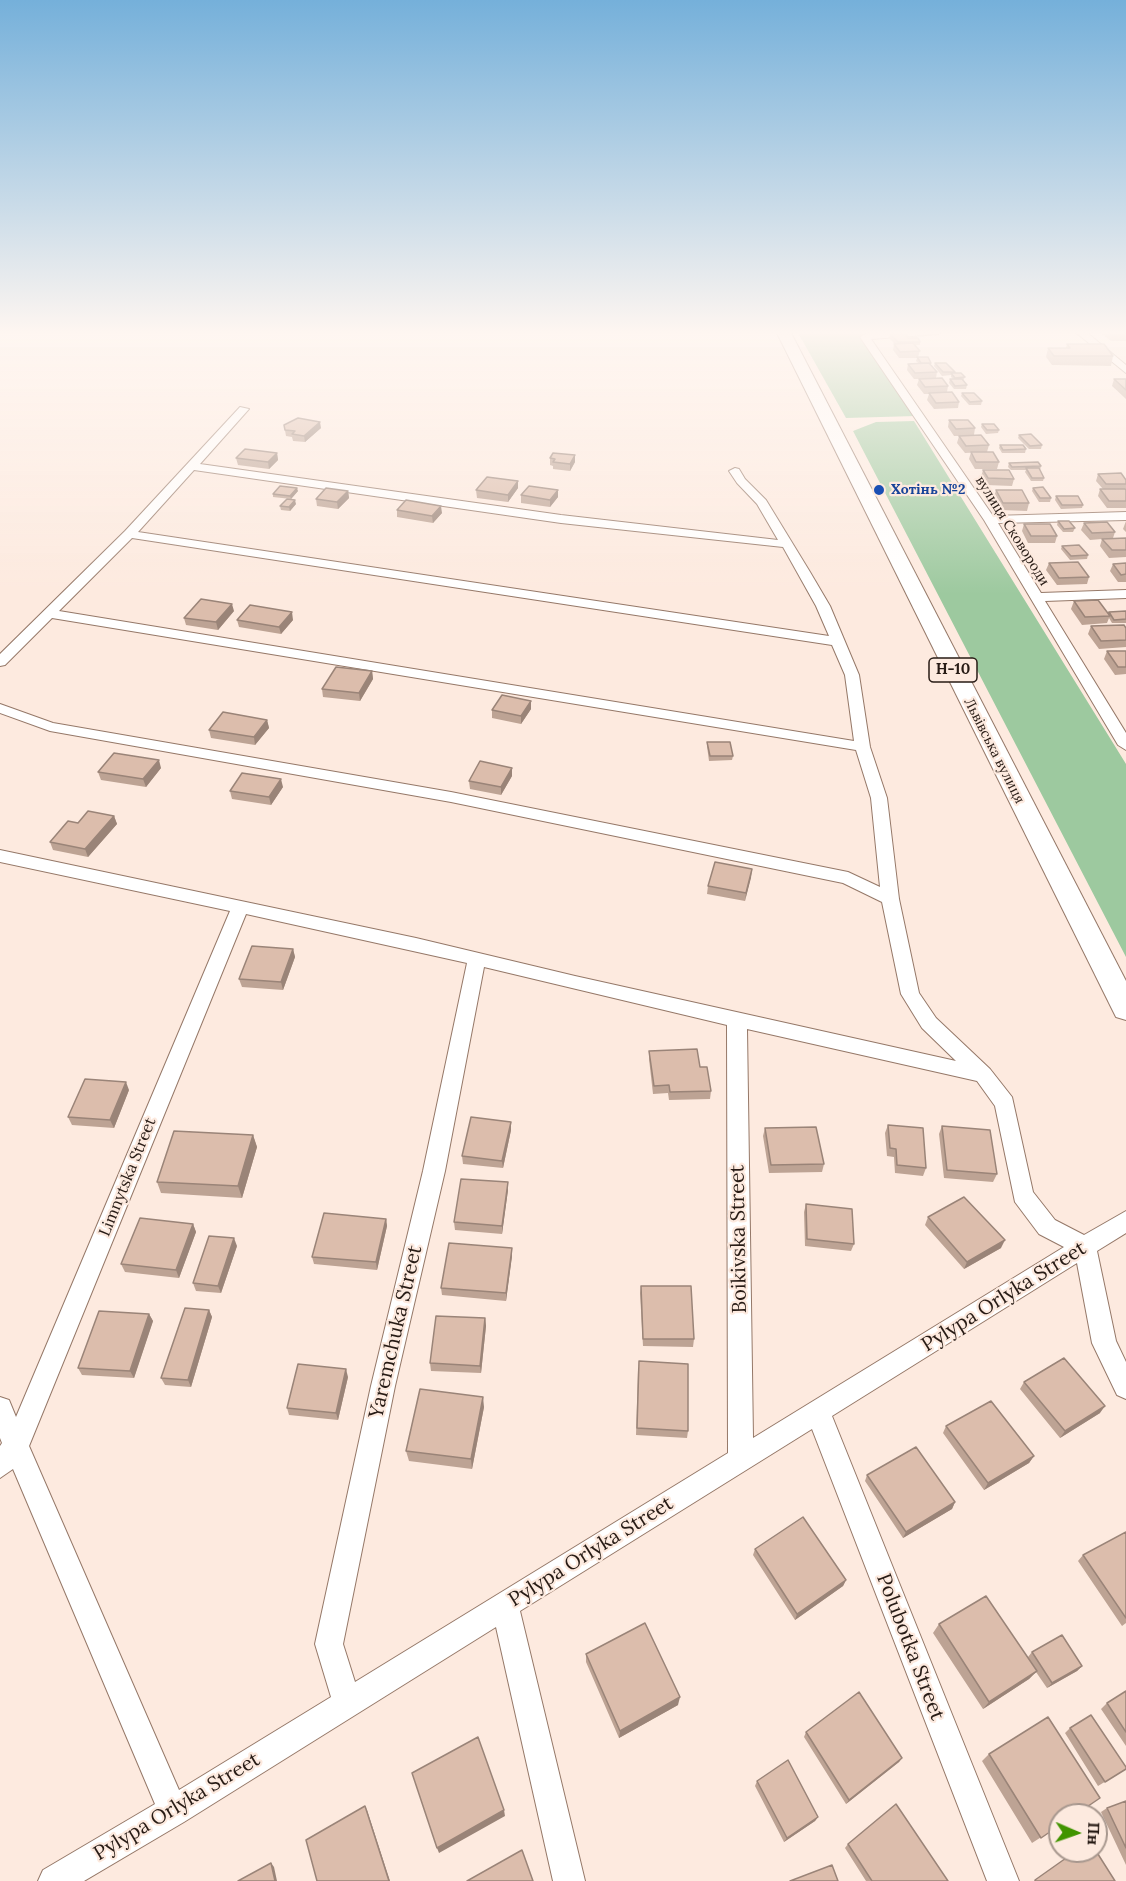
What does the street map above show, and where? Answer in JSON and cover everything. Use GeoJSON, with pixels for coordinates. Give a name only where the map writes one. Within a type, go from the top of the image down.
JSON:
{"type":"FeatureCollection","features":[{"type":"Feature","properties":{"kind":"main road","name":"Львівська вулиця"},"geometry":{"type":"LineString","coordinates":[[827,419],[1126,1009]]}},
{"type":"Feature","properties":{"kind":"street"},"geometry":{"type":"LineString","coordinates":[[0,662],[51,614],[129,534],[235,419]]}},
{"type":"Feature","properties":{"kind":"street","name":"вулиця Сковороди"},"geometry":{"type":"LineString","coordinates":[[921,419],[990,520],[1126,745]]}},
{"type":"Feature","properties":{"kind":"street"},"geometry":{"type":"LineString","coordinates":[[193,466],[561,519],[786,544]]}},
{"type":"Feature","properties":{"kind":"street"},"geometry":{"type":"LineString","coordinates":[[735,471],[741,481],[762,502],[823,606],[836,642],[852,675],[862,747],[879,798],[890,899],[910,994],[929,1023],[983,1075],[1005,1103],[1023,1195],[1047,1227],[1085,1247],[1104,1343],[1126,1387]]}},
{"type":"Feature","properties":{"kind":"street"},"geometry":{"type":"LineString","coordinates":[[990,520],[1126,516]]}},
{"type":"Feature","properties":{"kind":"street"},"geometry":{"type":"LineString","coordinates":[[129,534],[836,642]]}},
{"type":"Feature","properties":{"kind":"street"},"geometry":{"type":"LineString","coordinates":[[1036,597],[1126,594]]}},
{"type":"Feature","properties":{"kind":"street"},"geometry":{"type":"LineString","coordinates":[[51,614],[862,747]]}},
{"type":"Feature","properties":{"kind":"street"},"geometry":{"type":"LineString","coordinates":[[0,708],[50,727],[451,797],[848,878],[890,899]]}},
{"type":"Feature","properties":{"kind":"street"},"geometry":{"type":"LineString","coordinates":[[0,856],[416,944],[983,1075]]}},
{"type":"Feature","properties":{"kind":"street","name":"Limnytska Street"},"geometry":{"type":"LineString","coordinates":[[8,1456],[240,907]]}},
{"type":"Feature","properties":{"kind":"street","name":"Yaremchuka Street"},"geometry":{"type":"LineString","coordinates":[[347,1703],[329,1644],[383,1386],[434,1171],[477,959]]}},
{"type":"Feature","properties":{"kind":"street","name":"Boikivska Street"},"geometry":{"type":"LineString","coordinates":[[737,1020],[741,1459]]}},
{"type":"Feature","properties":{"kind":"street","name":"Pylypa Orlyka Street"},"geometry":{"type":"LineString","coordinates":[[54,1881],[347,1703],[1126,1221]]}},
{"type":"Feature","properties":{"kind":"street"},"geometry":{"type":"LineString","coordinates":[[0,1409],[8,1456],[173,1810]]}},
{"type":"Feature","properties":{"kind":"street","name":"Polubotka Street"},"geometry":{"type":"LineString","coordinates":[[818,1412],[1003,1881]]}},
{"type":"Feature","properties":{"kind":"street"},"geometry":{"type":"LineString","coordinates":[[506,1605],[569,1881]]}},
{"type":"Feature","properties":{"kind":"green space"},"geometry":{"type":"Polygon","coordinates":[[[914,421],[1126,764],[1126,957],[853,431],[876,422],[914,421]]]}},
{"type":"Feature","properties":{"kind":"building"},"geometry":{"type":"Polygon","coordinates":[[[296,419],[320,422],[304,436],[292,434],[295,431],[285,430],[284,425],[296,419]]]}},
{"type":"Feature","properties":{"kind":"building"},"geometry":{"type":"Polygon","coordinates":[[[949,420],[968,420],[975,428],[956,429],[949,420]]]}},
{"type":"Feature","properties":{"kind":"building"},"geometry":{"type":"Polygon","coordinates":[[[982,424],[994,424],[999,430],[987,430],[982,424]]]}},
{"type":"Feature","properties":{"kind":"building"},"geometry":{"type":"Polygon","coordinates":[[[1031,434],[1042,445],[1030,446],[1019,435],[1031,434]]]}},
{"type":"Feature","properties":{"kind":"building"},"geometry":{"type":"Polygon","coordinates":[[[981,435],[989,445],[966,446],[959,436],[981,435]]]}},
{"type":"Feature","properties":{"kind":"building"},"geometry":{"type":"Polygon","coordinates":[[[1000,445],[1023,445],[1026,449],[1003,450],[1000,445]]]}},
{"type":"Feature","properties":{"kind":"building"},"geometry":{"type":"Polygon","coordinates":[[[245,449],[277,453],[268,462],[236,458],[245,449]]]}},
{"type":"Feature","properties":{"kind":"building"},"geometry":{"type":"Polygon","coordinates":[[[971,452],[993,452],[999,462],[976,462],[971,452]]]}},
{"type":"Feature","properties":{"kind":"building"},"geometry":{"type":"Polygon","coordinates":[[[553,453],[575,455],[570,464],[553,462],[555,459],[550,458],[553,453]]]}},
{"type":"Feature","properties":{"kind":"building"},"geometry":{"type":"Polygon","coordinates":[[[1038,462],[1041,466],[1012,467],[1009,463],[1038,462]]]}},
{"type":"Feature","properties":{"kind":"building"},"geometry":{"type":"Polygon","coordinates":[[[1026,468],[1039,468],[1044,478],[1032,478],[1026,468]]]}},
{"type":"Feature","properties":{"kind":"building"},"geometry":{"type":"Polygon","coordinates":[[[983,470],[1009,470],[1014,479],[988,478],[983,470]]]}},
{"type":"Feature","properties":{"kind":"building"},"geometry":{"type":"Polygon","coordinates":[[[1121,473],[1126,484],[1106,484],[1098,474],[1121,473]]]}},
{"type":"Feature","properties":{"kind":"building"},"geometry":{"type":"Polygon","coordinates":[[[487,477],[518,481],[508,495],[476,490],[487,477]]]}},
{"type":"Feature","properties":{"kind":"building"},"geometry":{"type":"Polygon","coordinates":[[[280,486],[297,488],[290,496],[273,494],[280,486]]]}},
{"type":"Feature","properties":{"kind":"building"},"geometry":{"type":"Polygon","coordinates":[[[529,486],[558,490],[550,500],[521,495],[529,486]]]}},
{"type":"Feature","properties":{"kind":"building"},"geometry":{"type":"Polygon","coordinates":[[[1043,487],[1051,498],[1040,498],[1033,488],[1043,487]]]}},
{"type":"Feature","properties":{"kind":"building"},"geometry":{"type":"Polygon","coordinates":[[[326,488],[348,491],[337,502],[316,499],[326,488]]]}},
{"type":"Feature","properties":{"kind":"building"},"geometry":{"type":"Polygon","coordinates":[[[1100,489],[1125,489],[1126,501],[1109,501],[1100,489]]]}},
{"type":"Feature","properties":{"kind":"building"},"geometry":{"type":"Polygon","coordinates":[[[996,490],[1022,490],[1029,503],[1003,503],[996,490]]]}},
{"type":"Feature","properties":{"kind":"building"},"geometry":{"type":"Polygon","coordinates":[[[1056,496],[1078,496],[1083,505],[1062,505],[1056,496]]]}},
{"type":"Feature","properties":{"kind":"building"},"geometry":{"type":"Polygon","coordinates":[[[287,499],[295,500],[289,507],[280,506],[287,499]]]}},
{"type":"Feature","properties":{"kind":"building"},"geometry":{"type":"Polygon","coordinates":[[[406,500],[441,506],[432,516],[397,510],[406,500]]]}},
{"type":"Feature","properties":{"kind":"building"},"geometry":{"type":"Polygon","coordinates":[[[1058,521],[1069,521],[1075,528],[1064,529],[1058,521]]]}},
{"type":"Feature","properties":{"kind":"building"},"geometry":{"type":"Polygon","coordinates":[[[1107,522],[1115,532],[1092,533],[1084,523],[1107,522]]]}},
{"type":"Feature","properties":{"kind":"building"},"geometry":{"type":"Polygon","coordinates":[[[1024,524],[1050,524],[1057,536],[1031,536],[1024,524]]]}},
{"type":"Feature","properties":{"kind":"building"},"geometry":{"type":"Polygon","coordinates":[[[1126,538],[1126,550],[1112,550],[1102,539],[1126,538]]]}},
{"type":"Feature","properties":{"kind":"building"},"geometry":{"type":"Polygon","coordinates":[[[1079,545],[1088,555],[1071,556],[1062,546],[1079,545]]]}},
{"type":"Feature","properties":{"kind":"building"},"geometry":{"type":"Polygon","coordinates":[[[1078,562],[1089,577],[1059,578],[1049,563],[1078,562]]]}},
{"type":"Feature","properties":{"kind":"building"},"geometry":{"type":"Polygon","coordinates":[[[1126,563],[1126,574],[1121,575],[1113,564],[1126,563]]]}},
{"type":"Feature","properties":{"kind":"building"},"geometry":{"type":"Polygon","coordinates":[[[201,599],[232,604],[216,622],[184,618],[201,599]]]}},
{"type":"Feature","properties":{"kind":"building"},"geometry":{"type":"Polygon","coordinates":[[[1098,600],[1110,616],[1085,617],[1074,601],[1098,600]]]}},
{"type":"Feature","properties":{"kind":"building"},"geometry":{"type":"Polygon","coordinates":[[[250,605],[292,612],[279,627],[237,620],[250,605]]]}},
{"type":"Feature","properties":{"kind":"building"},"geometry":{"type":"Polygon","coordinates":[[[1126,611],[1126,619],[1114,620],[1109,612],[1126,611]]]}},
{"type":"Feature","properties":{"kind":"building"},"geometry":{"type":"Polygon","coordinates":[[[1124,625],[1126,640],[1101,641],[1091,626],[1124,625]]]}},
{"type":"Feature","properties":{"kind":"building"},"geometry":{"type":"Polygon","coordinates":[[[1107,651],[1126,651],[1126,667],[1118,667],[1107,651]]]}},
{"type":"Feature","properties":{"kind":"building"},"geometry":{"type":"Polygon","coordinates":[[[336,667],[372,671],[359,693],[322,689],[336,667]]]}},
{"type":"Feature","properties":{"kind":"building"},"geometry":{"type":"Polygon","coordinates":[[[502,695],[531,701],[521,716],[492,710],[502,695]]]}},
{"type":"Feature","properties":{"kind":"building"},"geometry":{"type":"Polygon","coordinates":[[[223,712],[267,720],[254,737],[209,730],[223,712]]]}},
{"type":"Feature","properties":{"kind":"building"},"geometry":{"type":"Polygon","coordinates":[[[707,742],[730,742],[733,756],[710,756],[707,742]]]}},
{"type":"Feature","properties":{"kind":"building"},"geometry":{"type":"Polygon","coordinates":[[[114,753],[159,760],[143,779],[98,772],[114,753]]]}},
{"type":"Feature","properties":{"kind":"building"},"geometry":{"type":"Polygon","coordinates":[[[480,761],[512,768],[501,787],[469,781],[480,761]]]}},
{"type":"Feature","properties":{"kind":"building"},"geometry":{"type":"Polygon","coordinates":[[[242,773],[281,779],[269,797],[230,791],[242,773]]]}},
{"type":"Feature","properties":{"kind":"building"},"geometry":{"type":"Polygon","coordinates":[[[88,811],[114,816],[85,849],[50,842],[68,821],[78,823],[88,811]]]}},
{"type":"Feature","properties":{"kind":"building"},"geometry":{"type":"Polygon","coordinates":[[[715,862],[752,869],[746,893],[708,886],[715,862]]]}},
{"type":"Feature","properties":{"kind":"building"},"geometry":{"type":"Polygon","coordinates":[[[252,946],[293,949],[281,982],[239,979],[252,946]]]}},
{"type":"Feature","properties":{"kind":"building"},"geometry":{"type":"Polygon","coordinates":[[[697,1049],[700,1067],[707,1067],[711,1091],[670,1092],[669,1085],[654,1086],[649,1051],[697,1049]]]}},
{"type":"Feature","properties":{"kind":"building"},"geometry":{"type":"Polygon","coordinates":[[[85,1079],[126,1082],[110,1120],[68,1117],[85,1079]]]}},
{"type":"Feature","properties":{"kind":"building"},"geometry":{"type":"Polygon","coordinates":[[[471,1117],[511,1122],[502,1161],[462,1156],[471,1117]]]}},
{"type":"Feature","properties":{"kind":"building"},"geometry":{"type":"Polygon","coordinates":[[[888,1125],[923,1128],[926,1168],[897,1165],[896,1149],[890,1148],[888,1125]]]}},
{"type":"Feature","properties":{"kind":"building"},"geometry":{"type":"Polygon","coordinates":[[[942,1126],[990,1130],[997,1174],[947,1170],[942,1126]]]}},
{"type":"Feature","properties":{"kind":"building"},"geometry":{"type":"Polygon","coordinates":[[[816,1127],[824,1164],[771,1165],[765,1128],[816,1127]]]}},
{"type":"Feature","properties":{"kind":"building"},"geometry":{"type":"Polygon","coordinates":[[[174,1131],[253,1135],[238,1186],[157,1182],[174,1131]]]}},
{"type":"Feature","properties":{"kind":"building"},"geometry":{"type":"Polygon","coordinates":[[[461,1179],[508,1182],[502,1226],[454,1222],[461,1179]]]}},
{"type":"Feature","properties":{"kind":"building"},"geometry":{"type":"Polygon","coordinates":[[[964,1197],[1005,1240],[967,1262],[928,1217],[964,1197]]]}},
{"type":"Feature","properties":{"kind":"building"},"geometry":{"type":"Polygon","coordinates":[[[806,1204],[852,1209],[854,1244],[807,1239],[806,1204]]]}},
{"type":"Feature","properties":{"kind":"building"},"geometry":{"type":"Polygon","coordinates":[[[324,1213],[386,1219],[376,1262],[312,1257],[324,1213]]]}},
{"type":"Feature","properties":{"kind":"building"},"geometry":{"type":"Polygon","coordinates":[[[140,1218],[193,1224],[176,1270],[121,1264],[140,1218]]]}},
{"type":"Feature","properties":{"kind":"building"},"geometry":{"type":"Polygon","coordinates":[[[209,1236],[234,1238],[218,1286],[193,1283],[209,1236]]]}},
{"type":"Feature","properties":{"kind":"building"},"geometry":{"type":"Polygon","coordinates":[[[449,1243],[512,1248],[506,1293],[441,1288],[449,1243]]]}},
{"type":"Feature","properties":{"kind":"building"},"geometry":{"type":"Polygon","coordinates":[[[641,1286],[691,1286],[694,1339],[643,1339],[641,1286]]]}},
{"type":"Feature","properties":{"kind":"building"},"geometry":{"type":"Polygon","coordinates":[[[185,1308],[209,1310],[188,1380],[161,1378],[185,1308]]]}},
{"type":"Feature","properties":{"kind":"building"},"geometry":{"type":"Polygon","coordinates":[[[99,1311],[149,1314],[130,1371],[78,1368],[99,1311]]]}},
{"type":"Feature","properties":{"kind":"building"},"geometry":{"type":"Polygon","coordinates":[[[436,1316],[485,1318],[480,1366],[430,1363],[436,1316]]]}},
{"type":"Feature","properties":{"kind":"building"},"geometry":{"type":"Polygon","coordinates":[[[1064,1358],[1105,1406],[1065,1431],[1024,1382],[1064,1358]]]}},
{"type":"Feature","properties":{"kind":"building"},"geometry":{"type":"Polygon","coordinates":[[[639,1361],[688,1364],[688,1431],[637,1428],[639,1361]]]}},
{"type":"Feature","properties":{"kind":"building"},"geometry":{"type":"Polygon","coordinates":[[[298,1364],[346,1369],[336,1413],[287,1408],[298,1364]]]}},
{"type":"Feature","properties":{"kind":"building"},"geometry":{"type":"Polygon","coordinates":[[[420,1389],[483,1397],[471,1459],[406,1451],[420,1389]]]}},
{"type":"Feature","properties":{"kind":"building"},"geometry":{"type":"Polygon","coordinates":[[[991,1401],[1034,1456],[988,1483],[946,1426],[991,1401]]]}},
{"type":"Feature","properties":{"kind":"building"},"geometry":{"type":"Polygon","coordinates":[[[916,1447],[955,1502],[906,1532],[867,1475],[916,1447]]]}},
{"type":"Feature","properties":{"kind":"building"},"geometry":{"type":"Polygon","coordinates":[[[803,1517],[846,1580],[797,1614],[755,1549],[803,1517]]]}},
{"type":"Feature","properties":{"kind":"building"},"geometry":{"type":"Polygon","coordinates":[[[1126,1532],[1126,1618],[1083,1555],[1126,1532]]]}},
{"type":"Feature","properties":{"kind":"building"},"geometry":{"type":"Polygon","coordinates":[[[986,1596],[1037,1671],[989,1702],[939,1624],[986,1596]]]}},
{"type":"Feature","properties":{"kind":"building"},"geometry":{"type":"Polygon","coordinates":[[[645,1623],[680,1697],[620,1731],[586,1654],[645,1623]]]}},
{"type":"Feature","properties":{"kind":"building"},"geometry":{"type":"Polygon","coordinates":[[[1062,1635],[1082,1666],[1052,1683],[1032,1652],[1062,1635]]]}},
{"type":"Feature","properties":{"kind":"building"},"geometry":{"type":"Polygon","coordinates":[[[1126,1691],[1126,1732],[1107,1703],[1126,1691]]]}},
{"type":"Feature","properties":{"kind":"building"},"geometry":{"type":"Polygon","coordinates":[[[859,1692],[902,1758],[849,1800],[806,1732],[859,1692]]]}},
{"type":"Feature","properties":{"kind":"building"},"geometry":{"type":"Polygon","coordinates":[[[1091,1715],[1126,1767],[1105,1782],[1070,1728],[1091,1715]]]}},
{"type":"Feature","properties":{"kind":"building"},"geometry":{"type":"Polygon","coordinates":[[[1048,1717],[1100,1798],[1093,1803],[1048,1803],[1048,1833],[1041,1838],[989,1754],[1048,1717]]]}},
{"type":"Feature","properties":{"kind":"building"},"geometry":{"type":"Polygon","coordinates":[[[478,1737],[504,1810],[437,1848],[412,1773],[478,1737]]]}},
{"type":"Feature","properties":{"kind":"building"},"geometry":{"type":"Polygon","coordinates":[[[788,1760],[818,1817],[787,1838],[757,1781],[788,1760]]]}},
{"type":"Feature","properties":{"kind":"building"},"geometry":{"type":"Polygon","coordinates":[[[1126,1801],[1126,1848],[1108,1810],[1108,1808],[1126,1801]]]}},
{"type":"Feature","properties":{"kind":"building"},"geometry":{"type":"Polygon","coordinates":[[[896,1804],[948,1881],[872,1881],[848,1844],[896,1804]]]}},
{"type":"Feature","properties":{"kind":"building"},"geometry":{"type":"Polygon","coordinates":[[[365,1806],[389,1881],[317,1881],[306,1840],[365,1806]]]}},
{"type":"Feature","properties":{"kind":"building"},"geometry":{"type":"Polygon","coordinates":[[[522,1850],[533,1881],[467,1881],[522,1850]]]}},
{"type":"Feature","properties":{"kind":"building"},"geometry":{"type":"Polygon","coordinates":[[[271,1863],[275,1881],[238,1881],[271,1863]]]}},
{"type":"Feature","properties":{"kind":"building"},"geometry":{"type":"Polygon","coordinates":[[[1059,1863],[1104,1863],[1115,1881],[1035,1881],[1059,1863]]]}},
{"type":"Feature","properties":{"kind":"building"},"geometry":{"type":"Polygon","coordinates":[[[832,1865],[838,1881],[790,1881],[832,1865]]]}},
{"type":"Feature","properties":{"kind":"place","name":"Хотінь №2"},"geometry":{"type":"Point","coordinates":[879,490]}}]}
